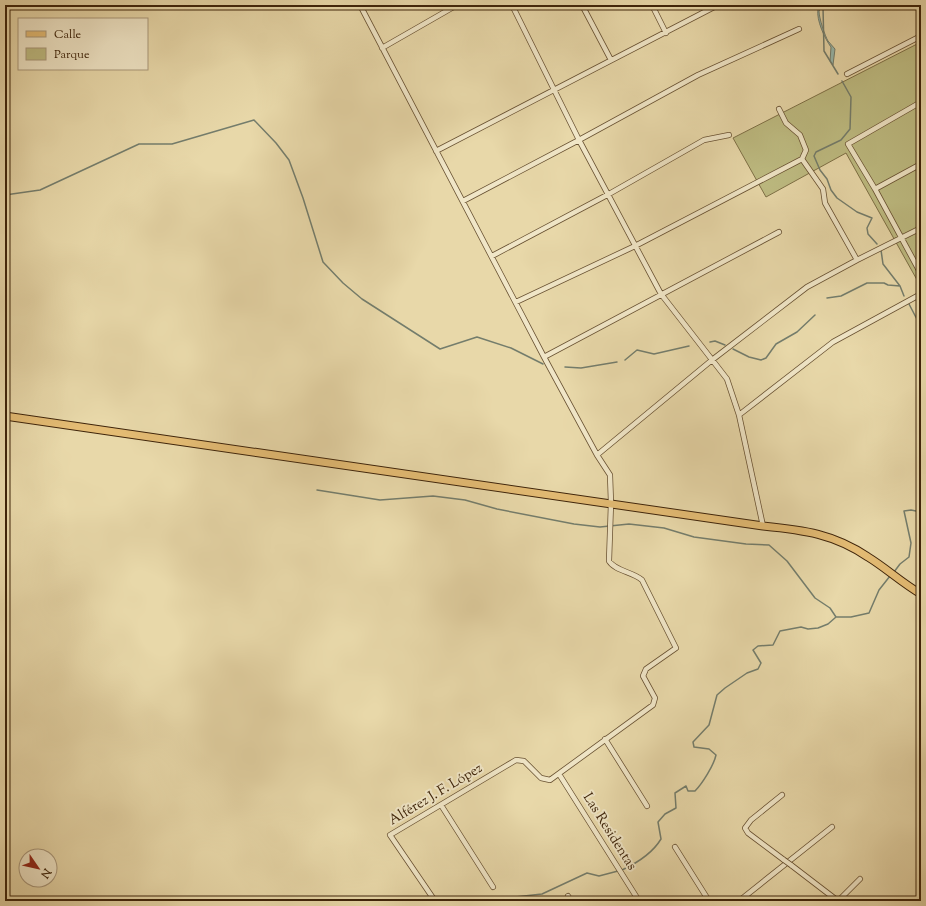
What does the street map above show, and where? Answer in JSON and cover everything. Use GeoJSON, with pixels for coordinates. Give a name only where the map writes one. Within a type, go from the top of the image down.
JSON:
{"type":"FeatureCollection","features":[{"type":"Feature","properties":{"kind":"main road"},"geometry":{"type":"LineString","coordinates":[[5,416],[763,526],[799,529],[831,537],[853,547],[921,594]]}},
{"type":"Feature","properties":{"kind":"street"},"geometry":{"type":"LineString","coordinates":[[360,5],[544,357],[597,455],[610,475],[611,503],[609,561],[611,565],[637,576],[642,580],[676,648],[646,669],[643,676],[655,698],[653,705],[559,774]]}},
{"type":"Feature","properties":{"kind":"street"},"geometry":{"type":"LineString","coordinates":[[382,48],[457,5]]}},
{"type":"Feature","properties":{"kind":"street"},"geometry":{"type":"LineString","coordinates":[[512,5],[579,140],[662,294],[727,379],[739,415],[763,526]]}},
{"type":"Feature","properties":{"kind":"street"},"geometry":{"type":"LineString","coordinates":[[582,5],[611,60]]}},
{"type":"Feature","properties":{"kind":"street"},"geometry":{"type":"LineString","coordinates":[[652,5],[666,33]]}},
{"type":"Feature","properties":{"kind":"street"},"geometry":{"type":"LineString","coordinates":[[436,151],[718,5]]}},
{"type":"Feature","properties":{"kind":"street"},"geometry":{"type":"LineString","coordinates":[[463,201],[698,75],[799,30]]}},
{"type":"Feature","properties":{"kind":"street"},"geometry":{"type":"LineString","coordinates":[[847,74],[921,36]]}},
{"type":"Feature","properties":{"kind":"street"},"geometry":{"type":"LineString","coordinates":[[921,102],[848,144],[875,189],[921,274]]}},
{"type":"Feature","properties":{"kind":"street"},"geometry":{"type":"LineString","coordinates":[[516,302],[635,246],[802,159],[806,150],[801,137],[786,123],[779,109]]}},
{"type":"Feature","properties":{"kind":"street"},"geometry":{"type":"LineString","coordinates":[[492,256],[609,194],[704,140],[729,135]]}},
{"type":"Feature","properties":{"kind":"street"},"geometry":{"type":"LineString","coordinates":[[802,159],[823,189],[825,203],[857,260]]}},
{"type":"Feature","properties":{"kind":"street"},"geometry":{"type":"LineString","coordinates":[[875,189],[921,164]]}},
{"type":"Feature","properties":{"kind":"street"},"geometry":{"type":"LineString","coordinates":[[597,455],[712,360],[807,287],[921,228]]}},
{"type":"Feature","properties":{"kind":"street"},"geometry":{"type":"LineString","coordinates":[[544,357],[779,232]]}},
{"type":"Feature","properties":{"kind":"street"},"geometry":{"type":"LineString","coordinates":[[739,415],[833,342],[921,294]]}},
{"type":"Feature","properties":{"kind":"street"},"geometry":{"type":"LineString","coordinates":[[605,739],[647,806]]}},
{"type":"Feature","properties":{"kind":"street","name":"Alférez J. F. López"},"geometry":{"type":"LineString","coordinates":[[435,901],[390,835],[516,760],[524,761],[545,780],[550,780],[559,774]]}},
{"type":"Feature","properties":{"kind":"street","name":"Las Residentas"},"geometry":{"type":"LineString","coordinates":[[559,774],[639,901]]}},
{"type":"Feature","properties":{"kind":"street"},"geometry":{"type":"LineString","coordinates":[[782,795],[751,820],[745,828],[748,833],[838,901],[860,879]]}},
{"type":"Feature","properties":{"kind":"street"},"geometry":{"type":"LineString","coordinates":[[441,805],[493,887]]}},
{"type":"Feature","properties":{"kind":"street"},"geometry":{"type":"LineString","coordinates":[[739,901],[832,827]]}},
{"type":"Feature","properties":{"kind":"street"},"geometry":{"type":"LineString","coordinates":[[675,847],[709,901]]}},
{"type":"Feature","properties":{"kind":"street"},"geometry":{"type":"LineString","coordinates":[[568,896],[571,901]]}},
{"type":"Feature","properties":{"kind":"green space"},"geometry":{"type":"Polygon","coordinates":[[[921,42],[921,287],[846,153],[766,197],[733,138],[921,42]]]}},
{"type":"Feature","properties":{"kind":"water"},"geometry":{"type":"Polygon","coordinates":[[[822,5],[838,8],[851,5],[839,9],[822,7],[819,11],[825,35],[835,49],[833,65],[830,61],[831,47],[826,39],[818,18],[818,9],[822,5]]]}},
{"type":"Feature","properties":{"kind":"waterway"},"geometry":{"type":"LineString","coordinates":[[824,5],[824,51],[838,74]]}},
{"type":"Feature","properties":{"kind":"waterway"},"geometry":{"type":"LineString","coordinates":[[842,81],[851,97],[850,129],[841,140],[816,152],[814,156],[820,170],[827,179],[831,190],[837,198],[857,212],[872,218],[867,228],[868,234],[877,244]]}},
{"type":"Feature","properties":{"kind":"waterway"},"geometry":{"type":"LineString","coordinates":[[5,195],[40,190],[139,144],[172,144],[254,120],[276,143],[289,160],[303,198],[323,262],[343,283],[362,299],[440,349],[477,337],[511,348],[543,364]]}},
{"type":"Feature","properties":{"kind":"waterway"},"geometry":{"type":"LineString","coordinates":[[881,250],[883,264],[900,286],[904,296]]}},
{"type":"Feature","properties":{"kind":"waterway"},"geometry":{"type":"LineString","coordinates":[[827,298],[841,296],[867,283],[884,283],[888,285],[900,286]]}},
{"type":"Feature","properties":{"kind":"waterway"},"geometry":{"type":"LineString","coordinates":[[909,304],[921,327]]}},
{"type":"Feature","properties":{"kind":"waterway"},"geometry":{"type":"LineString","coordinates":[[733,349],[749,357],[761,360],[766,358],[776,344],[797,332],[815,315]]}},
{"type":"Feature","properties":{"kind":"waterway"},"geometry":{"type":"LineString","coordinates":[[710,342],[715,341],[725,345]]}},
{"type":"Feature","properties":{"kind":"waterway"},"geometry":{"type":"LineString","coordinates":[[625,360],[637,350],[654,354],[689,346]]}},
{"type":"Feature","properties":{"kind":"waterway"},"geometry":{"type":"LineString","coordinates":[[565,367],[581,368],[617,362]]}},
{"type":"Feature","properties":{"kind":"waterway"},"geometry":{"type":"LineString","coordinates":[[317,490],[380,500],[433,496],[465,500],[497,509],[574,524],[600,527],[629,524],[664,528],[694,537],[746,544],[769,545],[787,561],[815,598],[830,608],[836,617]]}},
{"type":"Feature","properties":{"kind":"waterway"},"geometry":{"type":"LineString","coordinates":[[894,572],[900,564],[909,557],[911,543],[904,511],[911,510],[921,512]]}},
{"type":"Feature","properties":{"kind":"waterway"},"geometry":{"type":"LineString","coordinates":[[622,870],[644,858],[661,839],[658,822],[665,814],[676,808],[675,793],[686,786],[688,791],[695,791],[713,764],[716,755],[709,749],[694,747],[693,742],[709,725],[717,695],[747,673],[758,669],[761,663],[753,650],[758,646],[773,645],[780,631],[801,627],[808,629],[818,628],[828,624],[836,617],[851,617],[869,613],[879,590],[890,576]]}},
{"type":"Feature","properties":{"kind":"waterway"},"geometry":{"type":"LineString","coordinates":[[507,901],[515,897],[542,894],[587,873],[599,876],[618,871]]}}]}
